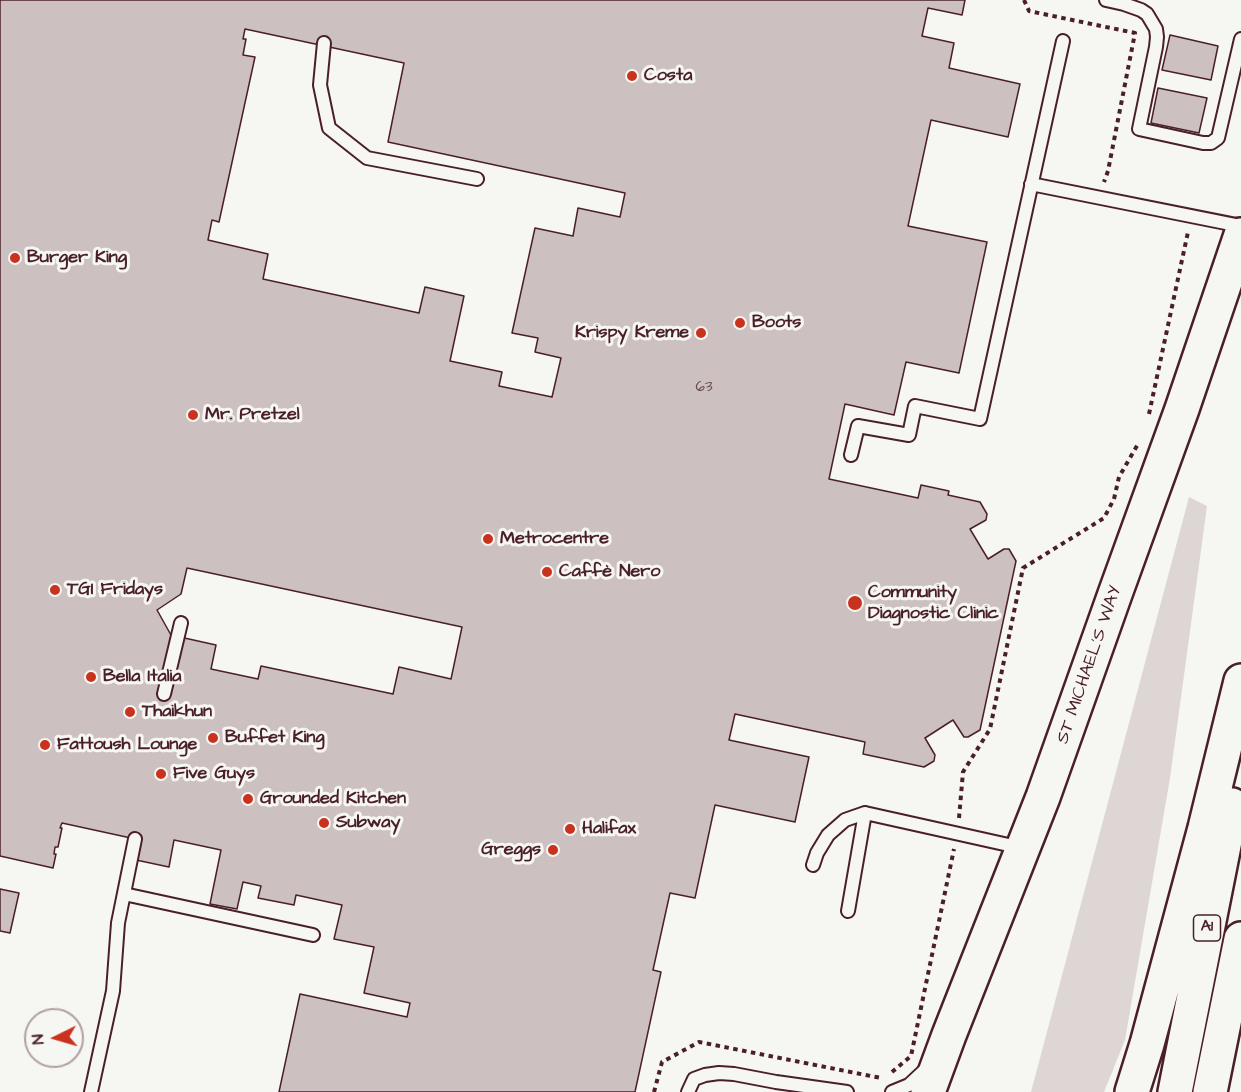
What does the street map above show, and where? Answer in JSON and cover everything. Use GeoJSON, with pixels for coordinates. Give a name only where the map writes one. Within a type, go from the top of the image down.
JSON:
{"type":"FeatureCollection","features":[{"type":"Feature","properties":{"kind":"main road","name":"ST MICHAEL'S WAY"},"geometry":{"type":"LineString","coordinates":[[928,1092],[1043,797],[1182,409],[1241,235]]}},
{"type":"Feature","properties":{"kind":"main road"},"geometry":{"type":"LineString","coordinates":[[1132,1092],[1147,1044],[1241,681]]}},
{"type":"Feature","properties":{"kind":"main road","name":"A1"},"geometry":{"type":"LineString","coordinates":[[1175,1092],[1241,764]]}},
{"type":"Feature","properties":{"kind":"main road","name":"A1"},"geometry":{"type":"LineString","coordinates":[[1210,1092],[1241,939]]}},
{"type":"Feature","properties":{"kind":"lane"},"geometry":{"type":"LineString","coordinates":[[1106,0],[1141,10],[1147,14],[1156,28],[1156,47],[1139,129],[1211,144],[1218,138],[1241,39]]}},
{"type":"Feature","properties":{"kind":"lane"},"geometry":{"type":"LineString","coordinates":[[851,455],[858,426],[909,435],[915,406],[980,419],[1063,40]]}},
{"type":"Feature","properties":{"kind":"lane"},"geometry":{"type":"LineString","coordinates":[[324,43],[320,85],[329,128],[367,158],[477,179]]}},
{"type":"Feature","properties":{"kind":"lane"},"geometry":{"type":"LineString","coordinates":[[1031,184],[1241,226]]}},
{"type":"Feature","properties":{"kind":"lane"},"geometry":{"type":"LineString","coordinates":[[164,694],[181,623]]}},
{"type":"Feature","properties":{"kind":"lane"},"geometry":{"type":"LineString","coordinates":[[813,865],[828,835],[845,820],[866,813],[1023,848]]}},
{"type":"Feature","properties":{"kind":"lane"},"geometry":{"type":"LineString","coordinates":[[848,911],[866,813]]}},
{"type":"Feature","properties":{"kind":"lane"},"geometry":{"type":"LineString","coordinates":[[91,1092],[113,991],[118,923],[135,839]]}},
{"type":"Feature","properties":{"kind":"lane"},"geometry":{"type":"LineString","coordinates":[[124,894],[313,935]]}},
{"type":"Feature","properties":{"kind":"lane"},"geometry":{"type":"LineString","coordinates":[[892,1092],[909,1085],[921,1076],[945,1047]]}},
{"type":"Feature","properties":{"kind":"lane"},"geometry":{"type":"LineString","coordinates":[[688,1092],[694,1079],[719,1073],[848,1092]]}},
{"type":"Feature","properties":{"kind":"path"},"geometry":{"type":"LineString","coordinates":[[1024,0],[1029,10],[1136,33],[1108,171],[1098,197]]}},
{"type":"Feature","properties":{"kind":"path"},"geometry":{"type":"LineString","coordinates":[[1147,422],[1188,232],[1177,230]]}},
{"type":"Feature","properties":{"kind":"path"},"geometry":{"type":"LineString","coordinates":[[654,1092],[662,1062],[699,1042],[884,1079],[910,1056],[957,833],[963,772],[990,729],[1023,568],[1104,518],[1114,499],[1119,477],[1140,442]]}},
{"type":"Feature","properties":{"kind":"shaded area"},"geometry":{"type":"Polygon","coordinates":[[[1189,497],[1207,506],[1170,778],[1125,1040],[1104,1092],[1031,1092],[1189,497]]]}},
{"type":"Feature","properties":{"kind":"building","name":"Metrocentre"},"geometry":{"type":"Polygon","coordinates":[[[0,0],[965,0],[962,15],[928,8],[922,36],[954,43],[949,68],[1020,84],[1008,137],[931,120],[908,226],[987,242],[959,373],[906,362],[894,415],[845,404],[829,479],[918,498],[921,485],[949,491],[948,495],[980,502],[987,514],[986,520],[970,529],[988,559],[1004,549],[1009,549],[1016,561],[980,730],[964,737],[953,720],[925,738],[935,755],[934,761],[924,767],[863,754],[865,742],[735,714],[729,740],[809,757],[795,822],[715,805],[695,898],[670,893],[653,970],[661,972],[635,1092],[279,1092],[300,994],[407,1017],[410,1003],[364,993],[374,947],[334,939],[342,905],[296,895],[294,905],[258,898],[261,886],[243,882],[237,909],[210,904],[221,850],[174,840],[169,867],[136,860],[140,840],[62,823],[58,847],[55,847],[53,868],[0,856],[0,0]],[[245,29],[243,55],[255,57],[219,222],[212,220],[208,240],[268,254],[263,279],[419,313],[425,287],[464,296],[450,361],[502,372],[499,386],[552,397],[561,358],[535,352],[538,338],[512,333],[535,228],[573,236],[578,208],[620,217],[625,193],[388,142],[404,63],[245,29]],[[187,568],[181,594],[157,610],[171,635],[216,645],[211,669],[258,679],[261,666],[393,694],[399,667],[451,679],[462,627],[187,568]]]}},
{"type":"Feature","properties":{"kind":"building"},"geometry":{"type":"Polygon","coordinates":[[[1170,35],[1218,46],[1211,80],[1162,70],[1170,35]]]}},
{"type":"Feature","properties":{"kind":"building"},"geometry":{"type":"Polygon","coordinates":[[[1158,88],[1207,98],[1199,133],[1151,123],[1158,88]]]}},
{"type":"Feature","properties":{"kind":"building"},"geometry":{"type":"Polygon","coordinates":[[[0,889],[19,893],[10,933],[0,931],[0,889]]]}},
{"type":"Feature","properties":{"kind":"place","name":"Costa"},"geometry":{"type":"Point","coordinates":[632,76]}},
{"type":"Feature","properties":{"kind":"place","name":"Burger King"},"geometry":{"type":"Point","coordinates":[15,258]}},
{"type":"Feature","properties":{"kind":"place","name":"Boots"},"geometry":{"type":"Point","coordinates":[740,323]}},
{"type":"Feature","properties":{"kind":"place","name":"Krispy Kreme"},"geometry":{"type":"Point","coordinates":[701,333]}},
{"type":"Feature","properties":{"kind":"place","name":"Mr. Pretzel"},"geometry":{"type":"Point","coordinates":[193,415]}},
{"type":"Feature","properties":{"kind":"place","name":"Metrocentre"},"geometry":{"type":"Point","coordinates":[488,539]}},
{"type":"Feature","properties":{"kind":"place","name":"Caffè Nero"},"geometry":{"type":"Point","coordinates":[547,572]}},
{"type":"Feature","properties":{"kind":"place","name":"TGI Fridays"},"geometry":{"type":"Point","coordinates":[55,590]}},
{"type":"Feature","properties":{"kind":"place","name":"Community Diagnostic Clinic"},"geometry":{"type":"Point","coordinates":[855,603]}},
{"type":"Feature","properties":{"kind":"place","name":"Bella Italia"},"geometry":{"type":"Point","coordinates":[91,677]}},
{"type":"Feature","properties":{"kind":"place","name":"Thaikhun"},"geometry":{"type":"Point","coordinates":[130,712]}},
{"type":"Feature","properties":{"kind":"place","name":"Buffet King"},"geometry":{"type":"Point","coordinates":[213,738]}},
{"type":"Feature","properties":{"kind":"place","name":"Fattoush Lounge"},"geometry":{"type":"Point","coordinates":[45,745]}},
{"type":"Feature","properties":{"kind":"place","name":"Five Guys"},"geometry":{"type":"Point","coordinates":[161,774]}},
{"type":"Feature","properties":{"kind":"place","name":"Grounded Kitchen"},"geometry":{"type":"Point","coordinates":[248,799]}},
{"type":"Feature","properties":{"kind":"place","name":"Subway"},"geometry":{"type":"Point","coordinates":[324,823]}},
{"type":"Feature","properties":{"kind":"place","name":"Halifax"},"geometry":{"type":"Point","coordinates":[570,829]}},
{"type":"Feature","properties":{"kind":"place","name":"Greggs"},"geometry":{"type":"Point","coordinates":[553,850]}}]}
